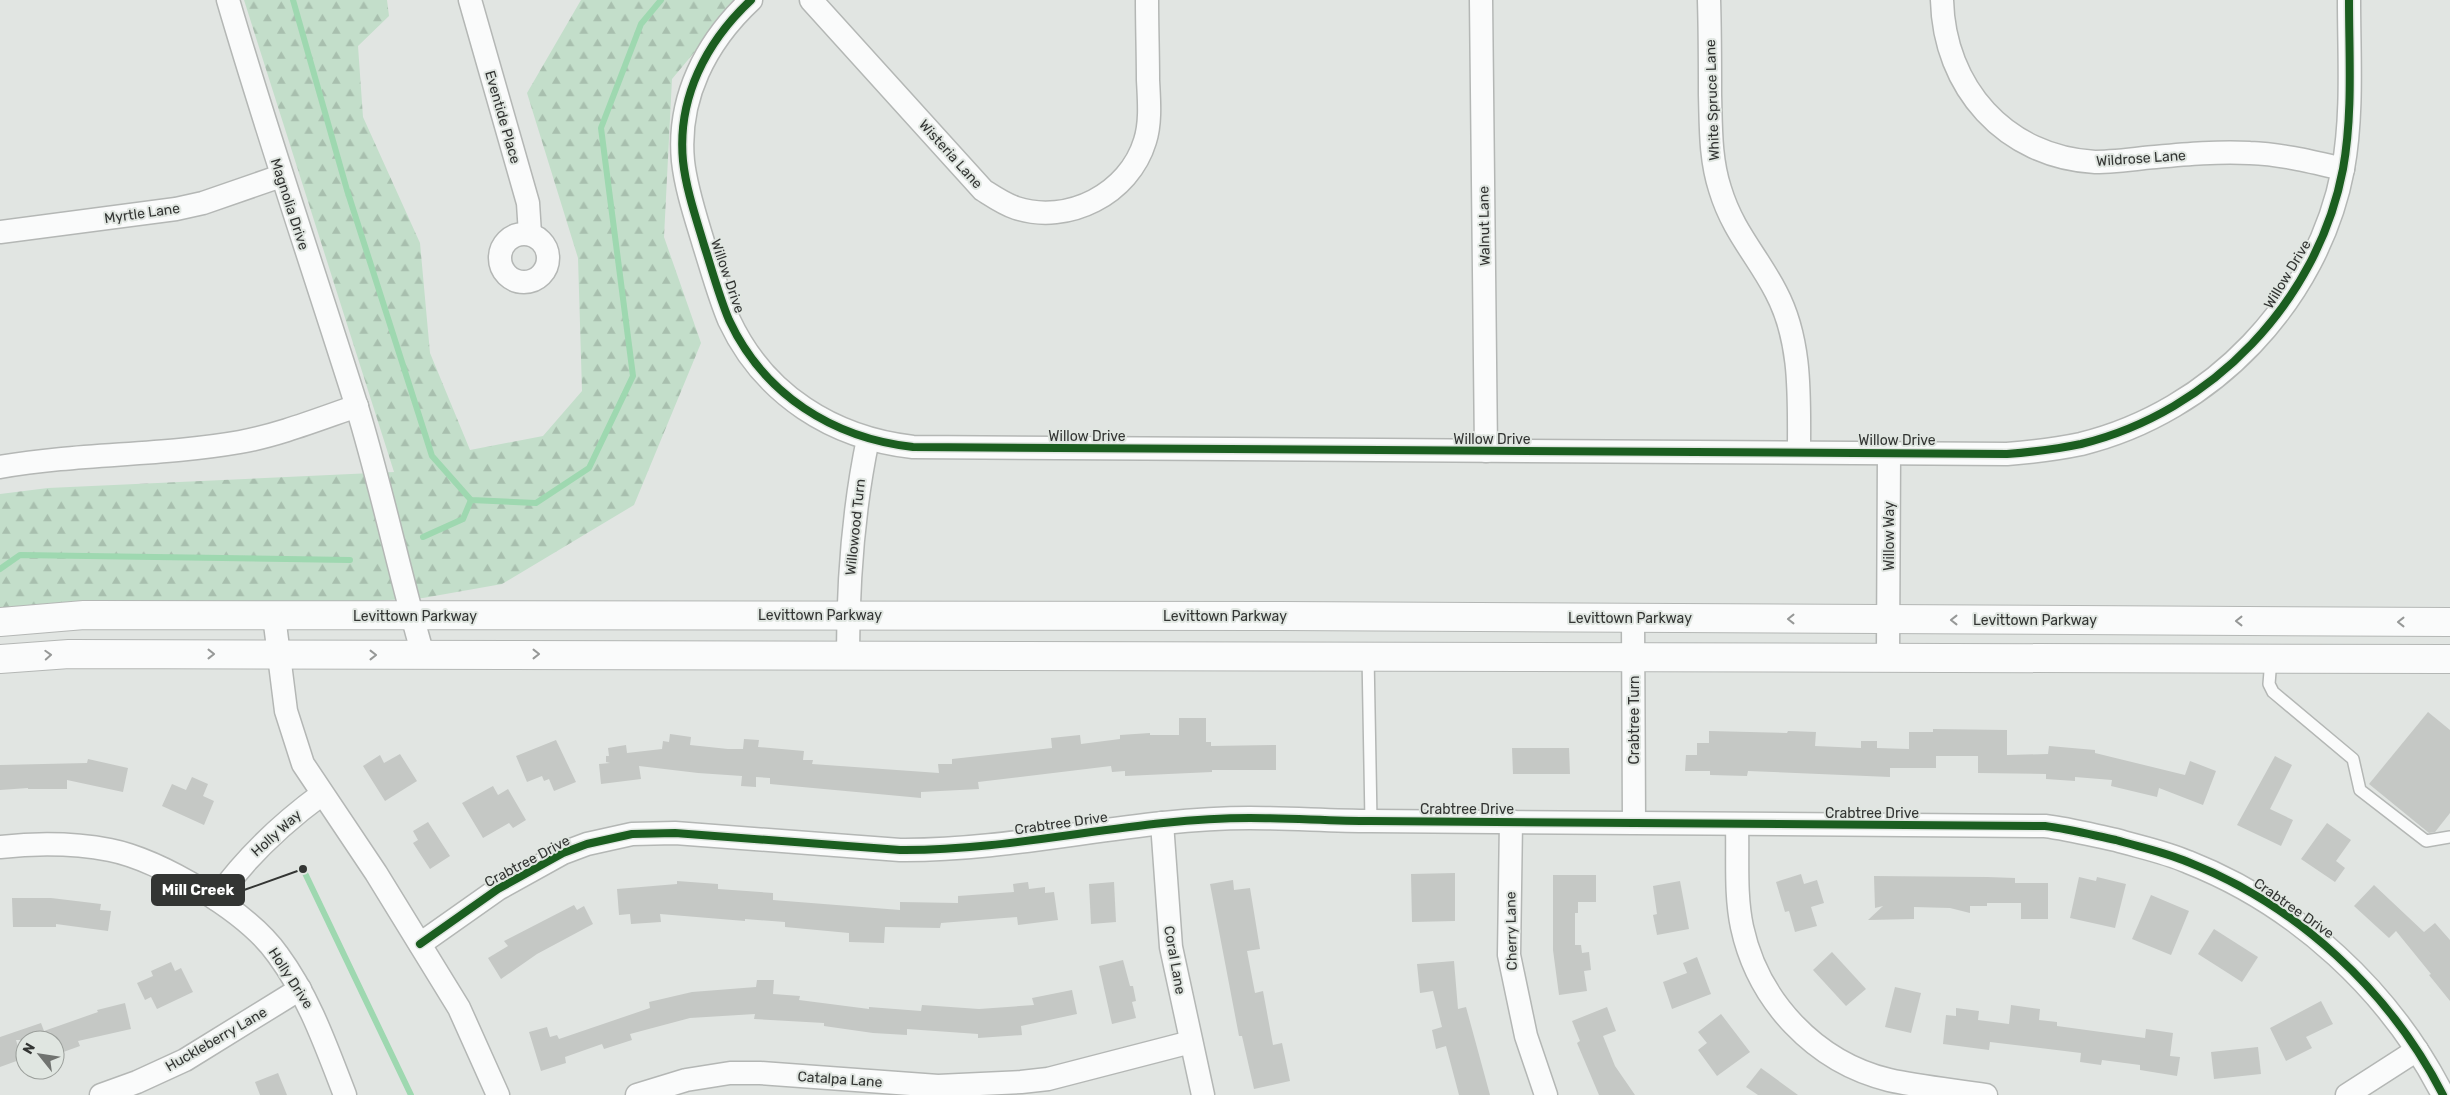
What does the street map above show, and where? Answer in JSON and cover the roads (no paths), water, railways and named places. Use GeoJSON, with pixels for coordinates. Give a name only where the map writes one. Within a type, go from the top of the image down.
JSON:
{"type":"FeatureCollection","features":[{"type":"Feature","properties":{"kind":"main road","name":"Levittown Parkway"},"geometry":{"type":"LineString","coordinates":[[0,622],[84,615],[1633,618],[2450,622]]}},
{"type":"Feature","properties":{"kind":"main road"},"geometry":{"type":"LineString","coordinates":[[0,659],[69,654],[1368,655],[2450,659]]}},
{"type":"Feature","properties":{"kind":"street","name":"Magnolia Drive"},"geometry":{"type":"LineString","coordinates":[[228,0],[281,176],[357,406],[423,655]]}},
{"type":"Feature","properties":{"kind":"street","name":"Eventide Place"},"geometry":{"type":"LineString","coordinates":[[470,0],[528,203],[530,234]]}},
{"type":"Feature","properties":{"kind":"street","name":"Willow Drive"},"geometry":{"type":"LineString","coordinates":[[751,0],[718,36],[704,58],[693,83],[682,135],[683,162],[698,222],[729,320],[746,351],[768,379],[794,402],[813,416],[845,432],[868,439],[913,447],[2007,454],[2037,452],[2082,443],[2126,429],[2182,400],[2206,386],[2240,356],[2268,328],[2290,299],[2309,267],[2324,234],[2336,199],[2343,169],[2348,127],[2349,0]]}},
{"type":"Feature","properties":{"kind":"street","name":"Wisteria Lane"},"geometry":{"type":"LineString","coordinates":[[811,0],[983,190],[1003,203],[1041,212],[1081,207],[1095,200],[1115,187],[1139,156],[1145,140],[1149,117],[1147,0]]}},
{"type":"Feature","properties":{"kind":"street","name":"Walnut Lane"},"geometry":{"type":"LineString","coordinates":[[1481,0],[1486,451]]}},
{"type":"Feature","properties":{"kind":"street","name":"White Spruce Lane"},"geometry":{"type":"LineString","coordinates":[[1709,0],[1711,137],[1714,162],[1728,212],[1739,235],[1776,291],[1790,328],[1798,379],[1799,452]]}},
{"type":"Feature","properties":{"kind":"street","name":"Wildrose Lane"},"geometry":{"type":"LineString","coordinates":[[1942,0],[1947,44],[1955,68],[1967,90],[2001,127],[2022,141],[2044,152],[2094,162],[2178,155],[2250,152],[2343,169]]}},
{"type":"Feature","properties":{"kind":"street","name":"Myrtle Lane"},"geometry":{"type":"LineString","coordinates":[[0,232],[176,209],[203,203],[281,176]]}},
{"type":"Feature","properties":{"kind":"street"},"geometry":{"type":"LineString","coordinates":[[0,467],[109,454],[179,451],[242,442],[357,406]]}},
{"type":"Feature","properties":{"kind":"street","name":"Willowood Turn"},"geometry":{"type":"LineString","coordinates":[[848,654],[848,616],[858,484],[868,439]]}},
{"type":"Feature","properties":{"kind":"street","name":"Willow Way"},"geometry":{"type":"LineString","coordinates":[[1888,657],[1889,453]]}},
{"type":"Feature","properties":{"kind":"street"},"geometry":{"type":"LineString","coordinates":[[274,616],[286,711],[303,764],[460,1008],[498,1095]]}},
{"type":"Feature","properties":{"kind":"street","name":"Crabtree Turn"},"geometry":{"type":"LineString","coordinates":[[1633,618],[1634,822]]}},
{"type":"Feature","properties":{"kind":"street","name":"Holly Way"},"geometry":{"type":"LineString","coordinates":[[216,899],[256,849],[288,819],[322,794]]}},
{"type":"Feature","properties":{"kind":"street","name":"Crabtree Drive"},"geometry":{"type":"LineString","coordinates":[[420,944],[498,889],[563,853],[587,844],[632,834],[675,832],[900,850],[936,850],[982,847],[1162,823],[1250,818],[1371,821],[1634,822],[1737,825],[2045,826],[2066,828],[2156,850],[2189,862],[2238,885],[2271,904],[2318,938],[2342,960],[2391,1013],[2417,1050],[2443,1095]]}},
{"type":"Feature","properties":{"kind":"street","name":"Cherry Lane"},"geometry":{"type":"LineString","coordinates":[[1511,821],[1509,955],[1526,1036],[1546,1095]]}},
{"type":"Feature","properties":{"kind":"street","name":"Coral Lane"},"geometry":{"type":"LineString","coordinates":[[1162,823],[1171,947],[1203,1095]]}},
{"type":"Feature","properties":{"kind":"street"},"geometry":{"type":"LineString","coordinates":[[1737,825],[1739,900],[1749,952],[1765,988],[1797,1029],[1828,1054],[1888,1080],[1986,1095]]}},
{"type":"Feature","properties":{"kind":"street","name":"Holly Drive"},"geometry":{"type":"LineString","coordinates":[[0,847],[38,843],[77,845],[111,850],[128,855],[173,875],[236,912],[278,954],[300,989],[316,1017],[345,1095]]}},
{"type":"Feature","properties":{"kind":"street","name":"Huckleberry Lane"},"geometry":{"type":"LineString","coordinates":[[102,1095],[137,1082],[185,1060],[300,989]]}},
{"type":"Feature","properties":{"kind":"street","name":"Catalpa Lane"},"geometry":{"type":"LineString","coordinates":[[637,1095],[686,1080],[730,1074],[760,1073],[938,1086],[1021,1082],[1048,1078],[1192,1042]]}},
{"type":"Feature","properties":{"kind":"street"},"geometry":{"type":"LineString","coordinates":[[2347,1095],[2417,1050]]}},
{"type":"Feature","properties":{"kind":"lane"},"geometry":{"type":"LineString","coordinates":[[1368,655],[1371,821]]}},
{"type":"Feature","properties":{"kind":"lane"},"geometry":{"type":"LineString","coordinates":[[2271,659],[2269,684],[2273,692],[2353,759],[2360,790],[2426,842],[2450,837]]}},
{"type":"Feature","properties":{"kind":"waterway"},"geometry":{"type":"LineString","coordinates":[[293,0],[347,190],[432,456],[471,500],[536,503],[589,468],[633,376],[601,128],[641,24],[661,0]]}},
{"type":"Feature","properties":{"kind":"waterway"},"geometry":{"type":"LineString","coordinates":[[423,537],[463,519],[471,500]]}},
{"type":"Feature","properties":{"kind":"waterway"},"geometry":{"type":"LineString","coordinates":[[0,569],[20,555],[350,560]]}},
{"type":"Feature","properties":{"kind":"waterway"},"geometry":{"type":"LineString","coordinates":[[303,869],[411,1095]]}},
{"type":"Feature","properties":{"kind":"place","name":"Mill Creek"},"geometry":{"type":"Point","coordinates":[303,869]}}]}
